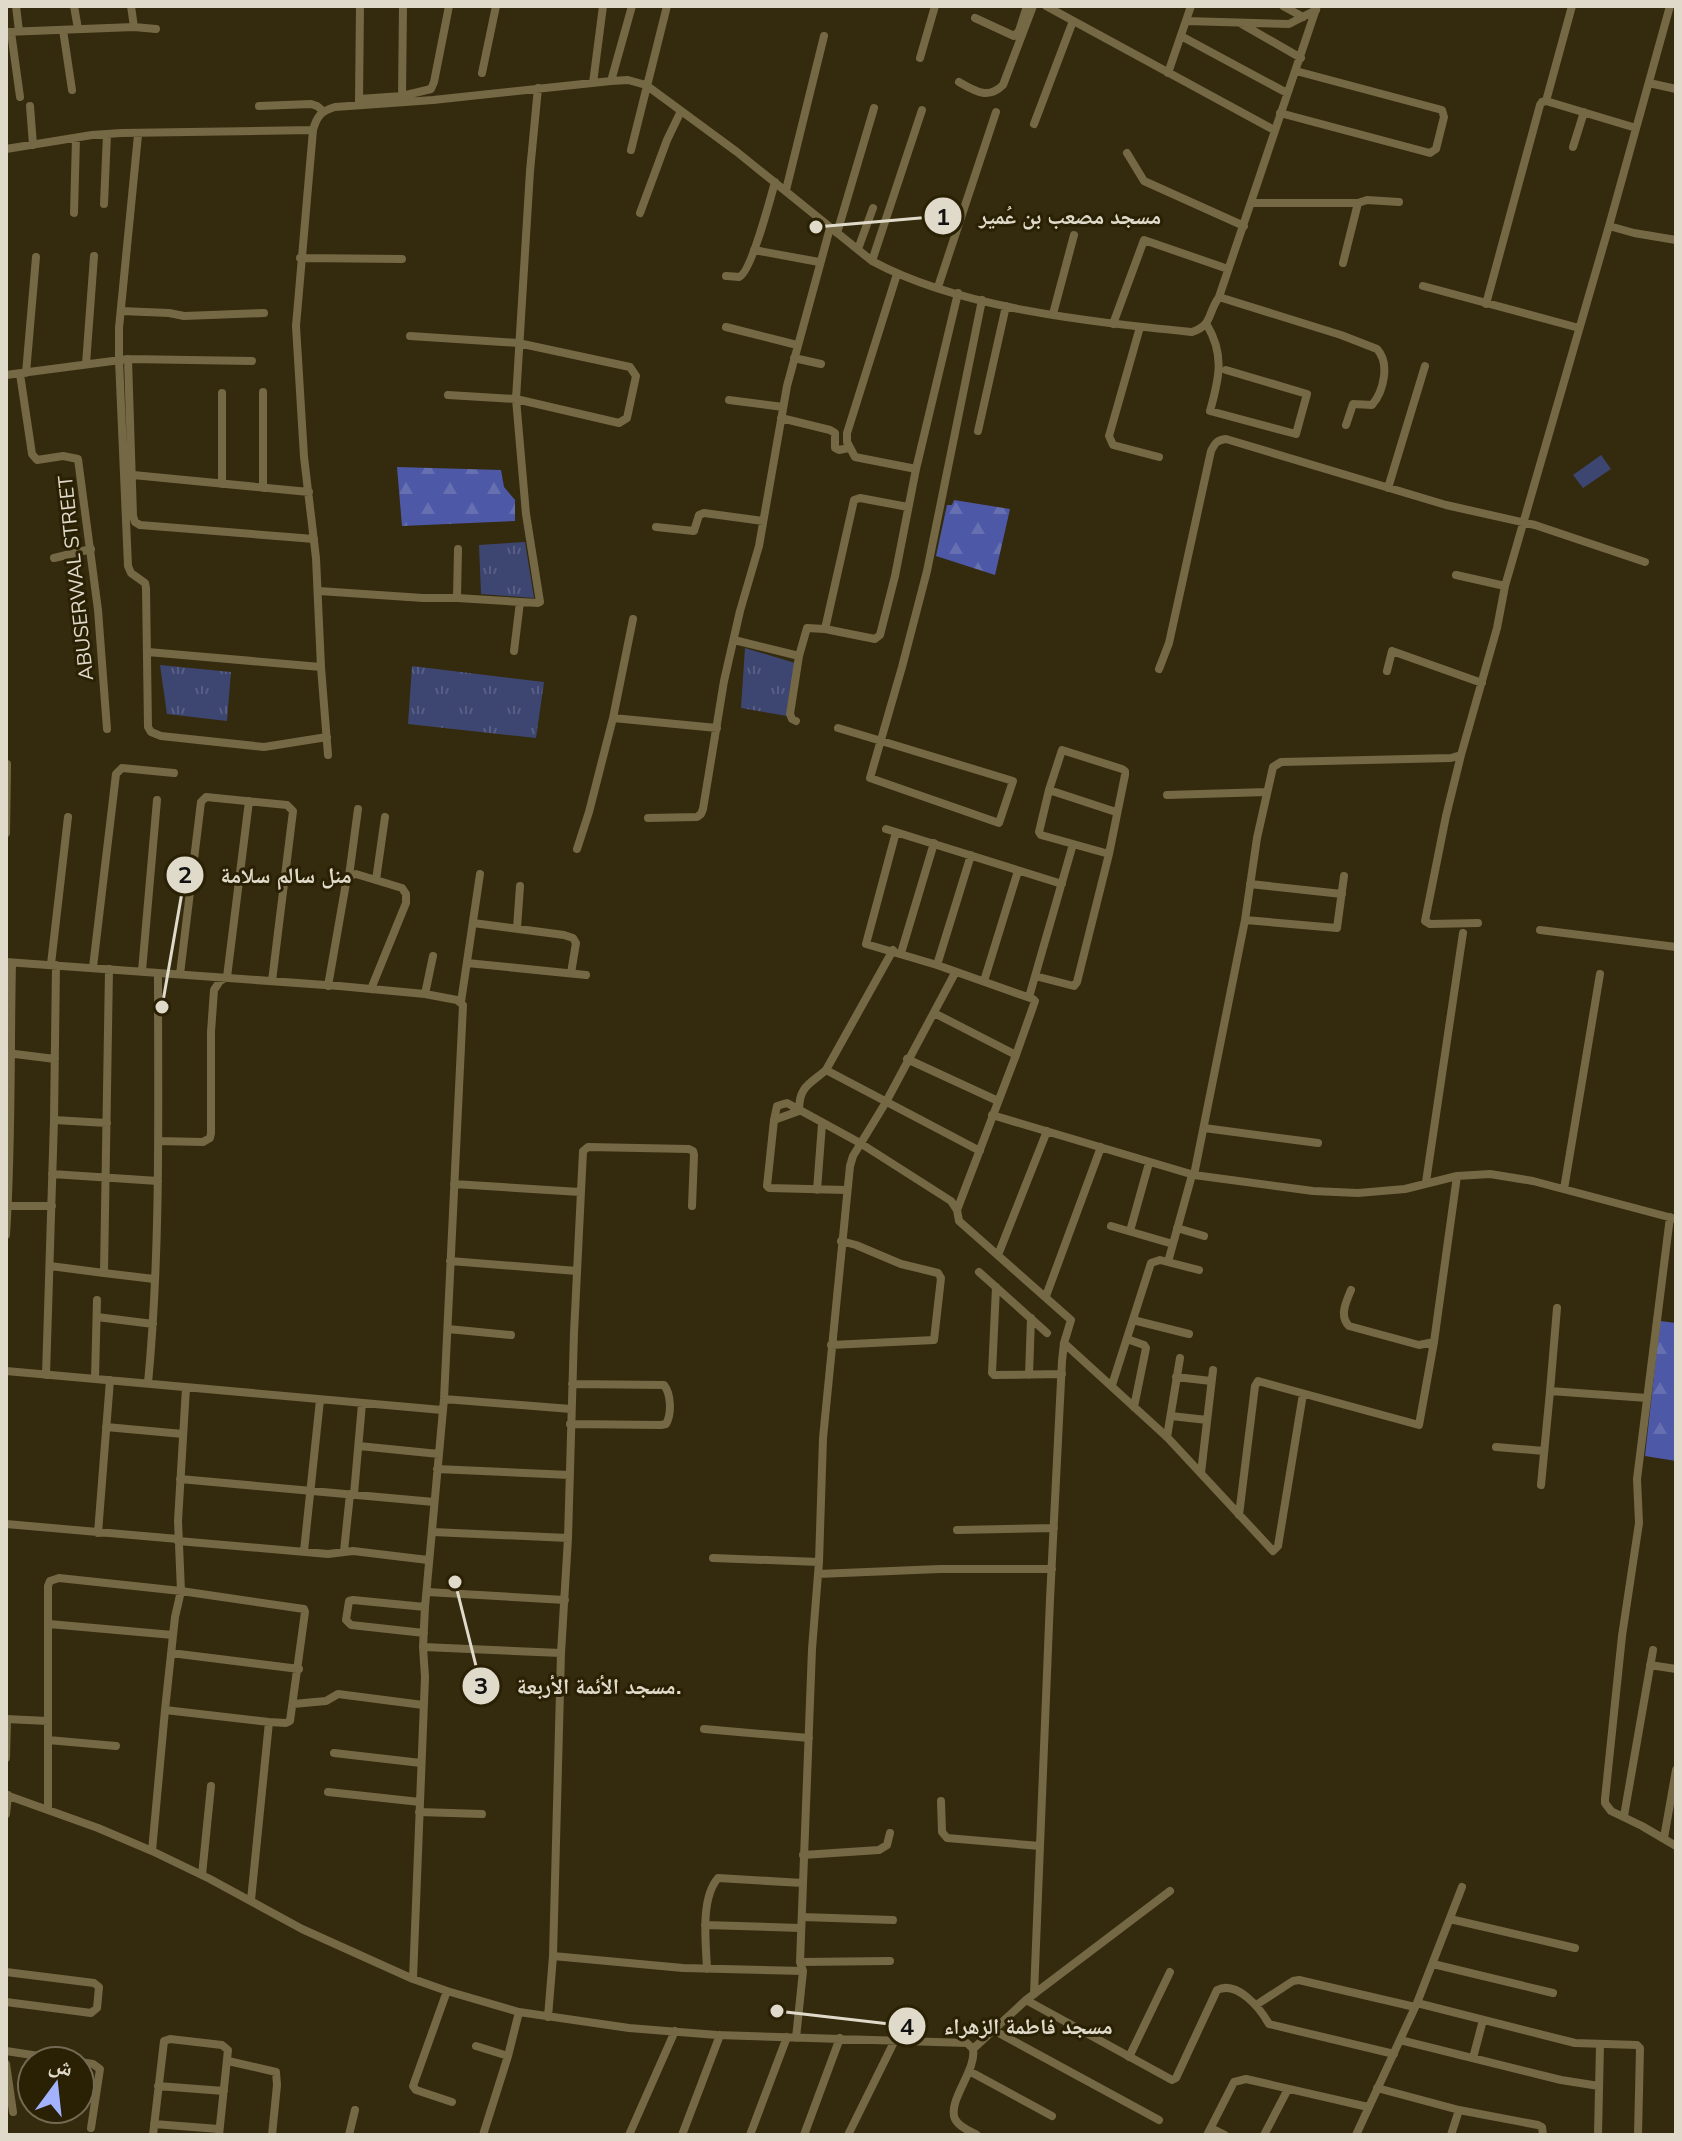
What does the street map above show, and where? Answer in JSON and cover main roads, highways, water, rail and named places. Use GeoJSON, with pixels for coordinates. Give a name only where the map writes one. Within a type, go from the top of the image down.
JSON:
{"type":"FeatureCollection","features":[{"type":"Feature","properties":{"kind":"place","name":"مسجد مصعب بن عُمير"},"geometry":{"type":"Point","coordinates":[816,227]}},
{"type":"Feature","properties":{"kind":"place","name":"منل سالم سلامة"},"geometry":{"type":"Point","coordinates":[162,1007]}},
{"type":"Feature","properties":{"kind":"place","name":"مسجد الأئمة الأربعة."},"geometry":{"type":"Point","coordinates":[455,1582]}},
{"type":"Feature","properties":{"kind":"place","name":"مسجد فاطمة الزهراء"},"geometry":{"type":"Point","coordinates":[777,2011]}}]}
